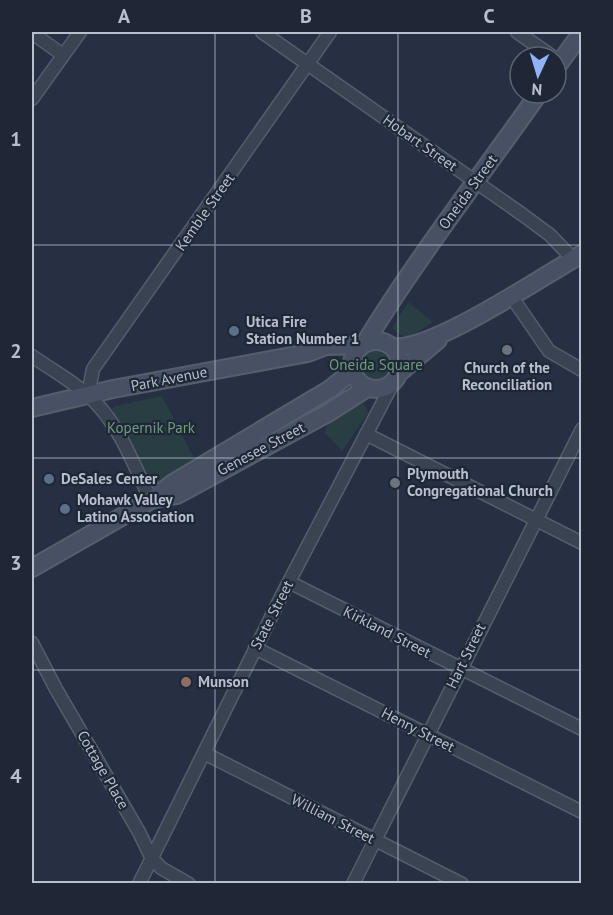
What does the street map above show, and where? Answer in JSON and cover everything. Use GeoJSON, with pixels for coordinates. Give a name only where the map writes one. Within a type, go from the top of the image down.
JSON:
{"type":"FeatureCollection","features":[{"type":"Feature","properties":{"kind":"main road"},"geometry":{"type":"LineString","coordinates":[[568,48],[582,32]]}},
{"type":"Feature","properties":{"kind":"main road","name":"Oneida Street"},"geometry":{"type":"LineString","coordinates":[[363,344],[397,291],[531,105]]}},
{"type":"Feature","properties":{"kind":"main road"},"geometry":{"type":"LineString","coordinates":[[447,332],[387,386],[369,388],[356,380],[351,364],[356,350],[363,344],[378,340],[404,348],[447,332],[577,257]]}},
{"type":"Feature","properties":{"kind":"main road","name":"Oneida Street"},"geometry":{"type":"LineString","coordinates":[[392,346],[385,334],[397,291]]}},
{"type":"Feature","properties":{"kind":"main road","name":"Park Avenue"},"geometry":{"type":"LineString","coordinates":[[32,408],[88,395],[308,353],[326,346],[363,344]]}},
{"type":"Feature","properties":{"kind":"main road"},"geometry":{"type":"LineString","coordinates":[[392,346],[400,360],[396,378]]}},
{"type":"Feature","properties":{"kind":"main road","name":"Park Avenue"},"geometry":{"type":"LineString","coordinates":[[308,353],[351,364]]}},
{"type":"Feature","properties":{"kind":"main road","name":"Genesee Street"},"geometry":{"type":"LineString","coordinates":[[32,568],[151,500],[173,483],[330,389],[345,377],[351,364]]}},
{"type":"Feature","properties":{"kind":"main road","name":"Genesee Street"},"geometry":{"type":"LineString","coordinates":[[151,500],[177,495],[328,413],[369,388]]}},
{"type":"Feature","properties":{"kind":"street"},"geometry":{"type":"LineString","coordinates":[[32,99],[80,32]]}},
{"type":"Feature","properties":{"kind":"street","name":"Hobart Street"},"geometry":{"type":"LineString","coordinates":[[262,32],[476,182],[577,257]]}},
{"type":"Feature","properties":{"kind":"street","name":"Kemble Street"},"geometry":{"type":"LineString","coordinates":[[88,395],[93,369],[330,32]]}},
{"type":"Feature","properties":{"kind":"street"},"geometry":{"type":"LineString","coordinates":[[517,32],[534,45]]}},
{"type":"Feature","properties":{"kind":"street"},"geometry":{"type":"LineString","coordinates":[[32,33],[63,55]]}},
{"type":"Feature","properties":{"kind":"street"},"geometry":{"type":"LineString","coordinates":[[510,296],[549,351],[582,370]]}},
{"type":"Feature","properties":{"kind":"street"},"geometry":{"type":"LineString","coordinates":[[32,356],[88,395],[104,411],[151,500]]}},
{"type":"Feature","properties":{"kind":"street","name":"State Street"},"geometry":{"type":"LineString","coordinates":[[139,884],[255,648],[396,378]]}},
{"type":"Feature","properties":{"kind":"street"},"geometry":{"type":"LineString","coordinates":[[369,388],[377,395],[378,413]]}},
{"type":"Feature","properties":{"kind":"street","name":"Hart Street"},"geometry":{"type":"LineString","coordinates":[[353,884],[582,429]]}},
{"type":"Feature","properties":{"kind":"street"},"geometry":{"type":"LineString","coordinates":[[366,434],[582,543]]}},
{"type":"Feature","properties":{"kind":"street","name":"Kirkland Street"},"geometry":{"type":"LineString","coordinates":[[289,582],[582,729]]}},
{"type":"Feature","properties":{"kind":"street","name":"Cottage Place"},"geometry":{"type":"LineString","coordinates":[[32,643],[56,690],[139,832],[151,857],[161,868],[189,884]]}},
{"type":"Feature","properties":{"kind":"street","name":"Henry Street"},"geometry":{"type":"LineString","coordinates":[[255,648],[582,812]]}},
{"type":"Feature","properties":{"kind":"street","name":"William Street"},"geometry":{"type":"LineString","coordinates":[[204,753],[462,884]]}},
{"type":"Feature","properties":{"kind":"green space"},"geometry":{"type":"Polygon","coordinates":[[[408,302],[433,322],[407,339],[392,328],[408,302]]]}},
{"type":"Feature","properties":{"kind":"green space","name":"Oneida Square"},"geometry":{"type":"Polygon","coordinates":[[[375,341],[392,348],[399,365],[392,382],[375,389],[358,382],[351,365],[358,348],[375,341]]]}},
{"type":"Feature","properties":{"kind":"green space","name":"Kopernik Park"},"geometry":{"type":"Polygon","coordinates":[[[162,396],[196,462],[157,483],[148,475],[112,409],[115,406],[162,396]]]}},
{"type":"Feature","properties":{"kind":"green space"},"geometry":{"type":"Polygon","coordinates":[[[357,401],[363,401],[368,413],[342,451],[325,433],[328,423],[357,401]]]}},
{"type":"Feature","properties":{"kind":"place","name":"Utica Fire Station Number 1"},"geometry":{"type":"Point","coordinates":[234,331]}},
{"type":"Feature","properties":{"kind":"place","name":"Church of the Reconciliation"},"geometry":{"type":"Point","coordinates":[507,350]}},
{"type":"Feature","properties":{"kind":"place","name":"DeSales Center"},"geometry":{"type":"Point","coordinates":[49,479]}},
{"type":"Feature","properties":{"kind":"place","name":"Plymouth Congregational Church"},"geometry":{"type":"Point","coordinates":[395,483]}},
{"type":"Feature","properties":{"kind":"place","name":"Mohawk Valley Latino Association"},"geometry":{"type":"Point","coordinates":[65,509]}},
{"type":"Feature","properties":{"kind":"place","name":"Munson"},"geometry":{"type":"Point","coordinates":[186,682]}}]}
